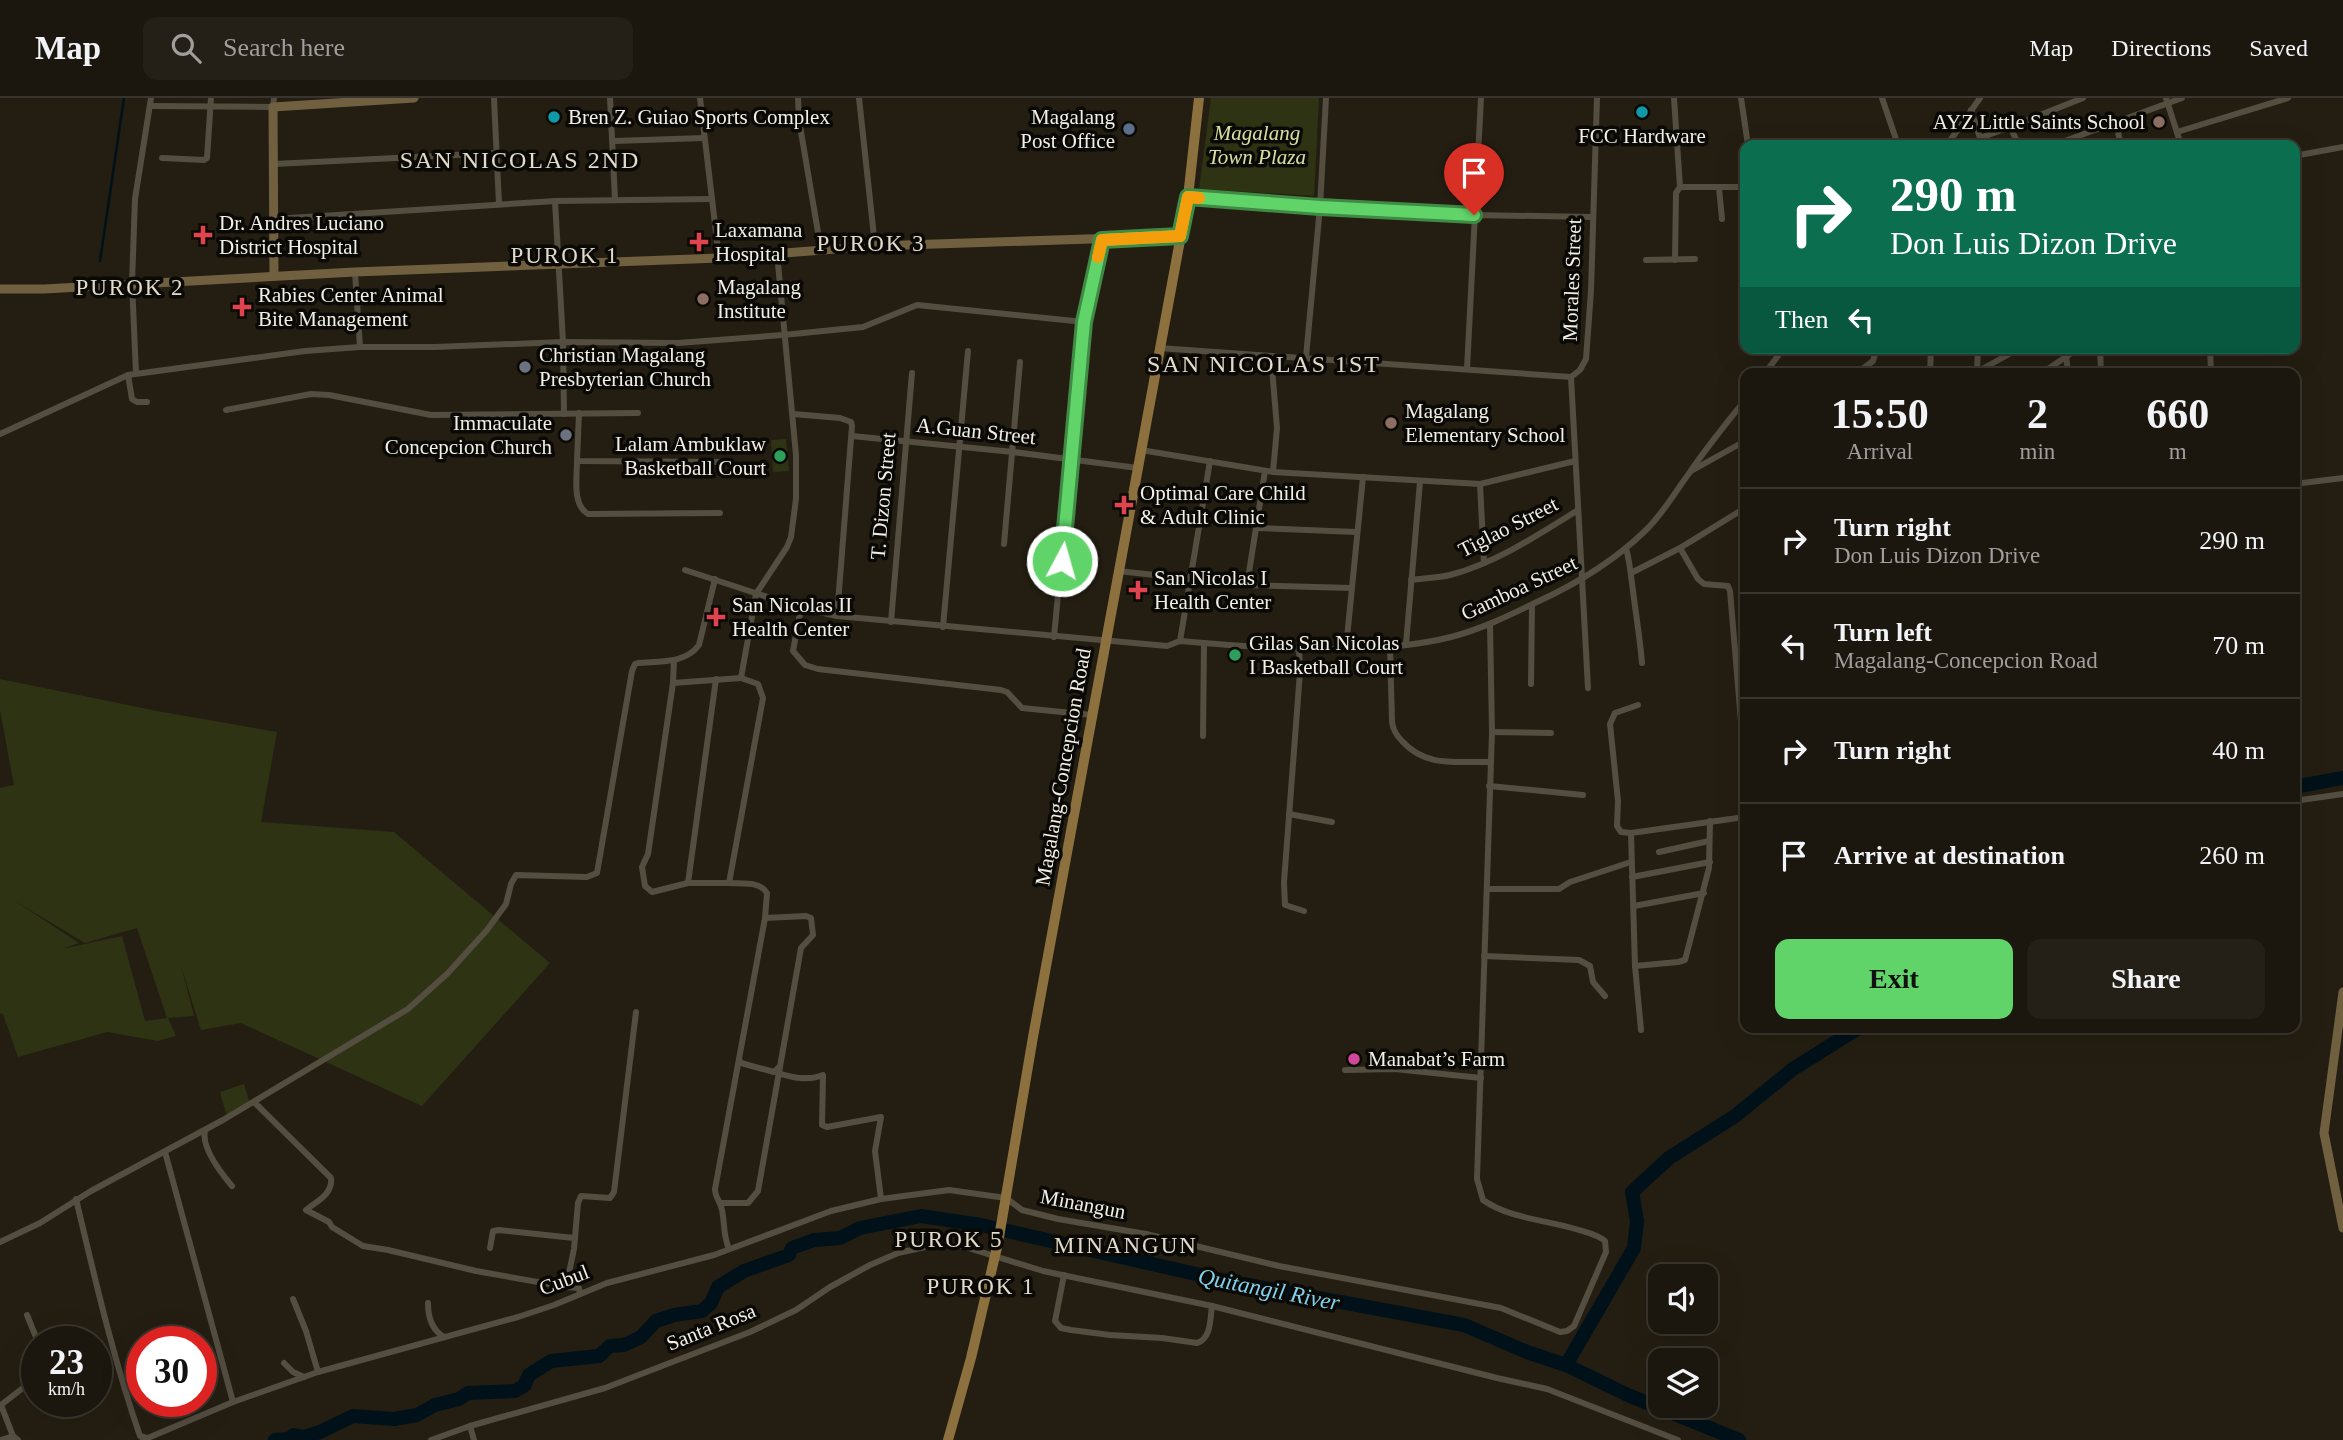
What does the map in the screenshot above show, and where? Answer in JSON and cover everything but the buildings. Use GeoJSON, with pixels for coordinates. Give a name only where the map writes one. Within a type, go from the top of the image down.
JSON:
{"type":"FeatureCollection","features":[{"type":"Feature","properties":{"kind":"main road","name":"Magalang-Concepcion Road"},"geometry":{"type":"LineString","coordinates":[[948,1440],[971,1358],[998,1243],[1105,641],[1188,197],[1199,98]]}},
{"type":"Feature","properties":{"kind":"street"},"geometry":{"type":"LineString","coordinates":[[136,373],[132,283],[135,200],[151,98]]}},
{"type":"Feature","properties":{"kind":"street"},"geometry":{"type":"LineString","coordinates":[[162,158],[207,158],[211,98]]}},
{"type":"Feature","properties":{"kind":"street"},"geometry":{"type":"LineString","coordinates":[[150,106],[209,108],[414,98]]}},
{"type":"Feature","properties":{"kind":"street"},"geometry":{"type":"LineString","coordinates":[[494,98],[499,204]]}},
{"type":"Feature","properties":{"kind":"street"},"geometry":{"type":"LineString","coordinates":[[610,98],[615,199]]}},
{"type":"Feature","properties":{"kind":"street"},"geometry":{"type":"LineString","coordinates":[[700,98],[719,258]]}},
{"type":"Feature","properties":{"kind":"street"},"geometry":{"type":"LineString","coordinates":[[798,98],[821,250]]}},
{"type":"Feature","properties":{"kind":"street"},"geometry":{"type":"LineString","coordinates":[[859,98],[875,246]]}},
{"type":"Feature","properties":{"kind":"street"},"geometry":{"type":"LineString","coordinates":[[1306,357],[1320,207],[1326,98]]}},
{"type":"Feature","properties":{"kind":"street"},"geometry":{"type":"LineString","coordinates":[[1466,369],[1481,98]]}},
{"type":"Feature","properties":{"kind":"street","name":"Morales Street"},"geometry":{"type":"LineString","coordinates":[[1571,377],[1580,370],[1586,359],[1591,291],[1597,98]]}},
{"type":"Feature","properties":{"kind":"street"},"geometry":{"type":"LineString","coordinates":[[1674,98],[1680,187],[1675,193],[1675,260]]}},
{"type":"Feature","properties":{"kind":"street"},"geometry":{"type":"LineString","coordinates":[[1741,98],[1747,140]]}},
{"type":"Feature","properties":{"kind":"street"},"geometry":{"type":"LineString","coordinates":[[1883,98],[1896,140]]}},
{"type":"Feature","properties":{"kind":"street"},"geometry":{"type":"LineString","coordinates":[[1950,140],[1980,98]]}},
{"type":"Feature","properties":{"kind":"street"},"geometry":{"type":"LineString","coordinates":[[1971,110],[1980,138],[2083,98]]}},
{"type":"Feature","properties":{"kind":"street"},"geometry":{"type":"LineString","coordinates":[[2069,140],[2116,124],[2167,101],[2182,98]]}},
{"type":"Feature","properties":{"kind":"street"},"geometry":{"type":"LineString","coordinates":[[2177,132],[2288,98]]}},
{"type":"Feature","properties":{"kind":"street"},"geometry":{"type":"LineString","coordinates":[[2167,101],[2179,140]]}},
{"type":"Feature","properties":{"kind":"street"},"geometry":{"type":"LineString","coordinates":[[273,103],[274,276]]}},
{"type":"Feature","properties":{"kind":"street"},"geometry":{"type":"LineString","coordinates":[[2116,124],[2120,140]]}},
{"type":"Feature","properties":{"kind":"street"},"geometry":{"type":"LineString","coordinates":[[2010,127],[2016,140]]}},
{"type":"Feature","properties":{"kind":"street"},"geometry":{"type":"LineString","coordinates":[[614,141],[704,138]]}},
{"type":"Feature","properties":{"kind":"street"},"geometry":{"type":"LineString","coordinates":[[2300,155],[2343,147]]}},
{"type":"Feature","properties":{"kind":"street"},"geometry":{"type":"LineString","coordinates":[[274,164],[496,153]]}},
{"type":"Feature","properties":{"kind":"street"},"geometry":{"type":"LineString","coordinates":[[1680,187],[1740,187]]}},
{"type":"Feature","properties":{"kind":"street"},"geometry":{"type":"LineString","coordinates":[[1719,188],[1722,219]]}},
{"type":"Feature","properties":{"kind":"street"},"geometry":{"type":"LineString","coordinates":[[1188,197],[1474,215],[1592,217]]}},
{"type":"Feature","properties":{"kind":"street"},"geometry":{"type":"LineString","coordinates":[[274,219],[555,201],[712,199]]}},
{"type":"Feature","properties":{"kind":"street"},"geometry":{"type":"LineString","coordinates":[[555,201],[564,414]]}},
{"type":"Feature","properties":{"kind":"street"},"geometry":{"type":"LineString","coordinates":[[0,289],[719,258],[875,246],[1180,236]]}},
{"type":"Feature","properties":{"kind":"street"},"geometry":{"type":"LineString","coordinates":[[1054,637],[1084,322],[1102,240]]}},
{"type":"Feature","properties":{"kind":"street"},"geometry":{"type":"LineString","coordinates":[[741,678],[756,594],[791,537],[797,477],[777,253]]}},
{"type":"Feature","properties":{"kind":"street"},"geometry":{"type":"LineString","coordinates":[[1646,260],[1695,259]]}},
{"type":"Feature","properties":{"kind":"street"},"geometry":{"type":"LineString","coordinates":[[355,272],[360,347]]}},
{"type":"Feature","properties":{"kind":"street"},"geometry":{"type":"LineString","coordinates":[[0,434],[128,375],[222,361],[360,347],[563,342],[678,343],[783,335],[863,327],[917,305],[1084,322]]}},
{"type":"Feature","properties":{"kind":"street"},"geometry":{"type":"LineString","coordinates":[[1159,348],[1571,377],[1580,582],[1588,688]]}},
{"type":"Feature","properties":{"kind":"street"},"geometry":{"type":"LineString","coordinates":[[943,627],[968,351]]}},
{"type":"Feature","properties":{"kind":"street"},"geometry":{"type":"LineString","coordinates":[[1769,368],[1779,354]]}},
{"type":"Feature","properties":{"kind":"street"},"geometry":{"type":"LineString","coordinates":[[1864,368],[1873,361],[1875,354]]}},
{"type":"Feature","properties":{"kind":"street"},"geometry":{"type":"LineString","coordinates":[[1983,368],[2009,354]]}},
{"type":"Feature","properties":{"kind":"street"},"geometry":{"type":"LineString","coordinates":[[2047,368],[2062,354]]}},
{"type":"Feature","properties":{"kind":"street"},"geometry":{"type":"LineString","coordinates":[[1247,585],[1277,428],[1271,356]]}},
{"type":"Feature","properties":{"kind":"street"},"geometry":{"type":"LineString","coordinates":[[1004,544],[1020,362]]}},
{"type":"Feature","properties":{"kind":"street","name":"T. Dizon Street"},"geometry":{"type":"LineString","coordinates":[[891,622],[912,373]]}},
{"type":"Feature","properties":{"kind":"street"},"geometry":{"type":"LineString","coordinates":[[128,375],[132,399],[147,402]]}},
{"type":"Feature","properties":{"kind":"street"},"geometry":{"type":"LineString","coordinates":[[226,410],[311,394],[329,395],[431,415],[638,413]]}},
{"type":"Feature","properties":{"kind":"street","name":"Gamboa Street"},"geometry":{"type":"LineString","coordinates":[[685,570],[801,608],[837,616],[1054,637],[1167,646],[1180,641],[1299,648],[1390,646],[1448,638],[1490,624],[1580,582],[1626,548],[1653,522],[1740,406]]}},
{"type":"Feature","properties":{"kind":"street"},"geometry":{"type":"LineString","coordinates":[[579,414],[578,499],[580,508],[588,514],[720,513]]}},
{"type":"Feature","properties":{"kind":"street"},"geometry":{"type":"LineString","coordinates":[[793,414],[847,420],[852,426],[837,616]]}},
{"type":"Feature","properties":{"kind":"street","name":"A.Guan Street"},"geometry":{"type":"LineString","coordinates":[[852,436],[1138,468]]}},
{"type":"Feature","properties":{"kind":"street"},"geometry":{"type":"LineString","coordinates":[[1689,472],[1740,444]]}},
{"type":"Feature","properties":{"kind":"street"},"geometry":{"type":"LineString","coordinates":[[1141,450],[1269,471],[1480,484],[1575,461]]}},
{"type":"Feature","properties":{"kind":"street"},"geometry":{"type":"LineString","coordinates":[[577,461],[723,462]]}},
{"type":"Feature","properties":{"kind":"street"},"geometry":{"type":"LineString","coordinates":[[1180,641],[1210,461]]}},
{"type":"Feature","properties":{"kind":"street"},"geometry":{"type":"LineString","coordinates":[[1346,648],[1363,477]]}},
{"type":"Feature","properties":{"kind":"street"},"geometry":{"type":"LineString","coordinates":[[2300,483],[2343,478]]}},
{"type":"Feature","properties":{"kind":"street"},"geometry":{"type":"LineString","coordinates":[[1406,644],[1420,482]]}},
{"type":"Feature","properties":{"kind":"street"},"geometry":{"type":"LineString","coordinates":[[1480,484],[1484,563]]}},
{"type":"Feature","properties":{"kind":"street","name":"Tiglao Street"},"geometry":{"type":"LineString","coordinates":[[1411,580],[1449,575],[1484,563],[1531,539],[1578,510]]}},
{"type":"Feature","properties":{"kind":"street"},"geometry":{"type":"LineString","coordinates":[[1633,572],[1680,548],[1740,511]]}},
{"type":"Feature","properties":{"kind":"street"},"geometry":{"type":"LineString","coordinates":[[1256,528],[1356,532]]}},
{"type":"Feature","properties":{"kind":"street"},"geometry":{"type":"LineString","coordinates":[[1626,548],[1633,572],[1642,663]]}},
{"type":"Feature","properties":{"kind":"street"},"geometry":{"type":"LineString","coordinates":[[1680,548],[1704,584],[1723,584],[1728,586],[1730,591],[1740,709]]}},
{"type":"Feature","properties":{"kind":"street"},"geometry":{"type":"LineString","coordinates":[[1118,571],[1247,585],[1351,588]]}},
{"type":"Feature","properties":{"kind":"street"},"geometry":{"type":"LineString","coordinates":[[0,1242],[40,1223],[76,1199],[205,1130],[408,1009],[448,973],[487,930],[506,904],[516,874],[587,877],[597,873],[632,671],[638,663],[687,657],[698,645],[715,579]]}},
{"type":"Feature","properties":{"kind":"street"},"geometry":{"type":"LineString","coordinates":[[1531,684],[1532,605]]}},
{"type":"Feature","properties":{"kind":"street"},"geometry":{"type":"LineString","coordinates":[[801,608],[793,651],[805,666],[1000,690],[1007,692],[1022,708],[1092,715]]}},
{"type":"Feature","properties":{"kind":"street"},"geometry":{"type":"LineString","coordinates":[[1345,1070],[1395,1069],[1481,1078],[1492,732],[1490,624]]}},
{"type":"Feature","properties":{"kind":"street"},"geometry":{"type":"LineString","coordinates":[[1203,736],[1204,643]]}},
{"type":"Feature","properties":{"kind":"street"},"geometry":{"type":"LineString","coordinates":[[1390,646],[1392,722],[1398,737],[1417,755],[1430,761],[1490,762]]}},
{"type":"Feature","properties":{"kind":"street"},"geometry":{"type":"LineString","coordinates":[[1299,648],[1300,672],[1284,903],[1304,911]]}},
{"type":"Feature","properties":{"kind":"street"},"geometry":{"type":"LineString","coordinates":[[674,660],[648,854],[642,867],[645,886],[652,892],[688,883],[756,884],[765,889],[765,918],[716,1182],[715,1197],[721,1203],[723,1232],[729,1249]]}},
{"type":"Feature","properties":{"kind":"street"},"geometry":{"type":"LineString","coordinates":[[673,683],[741,678],[758,684],[763,696],[729,883]]}},
{"type":"Feature","properties":{"kind":"street"},"geometry":{"type":"LineString","coordinates":[[688,883],[716,679]]}},
{"type":"Feature","properties":{"kind":"street"},"geometry":{"type":"LineString","coordinates":[[1638,705],[1615,713],[1610,724],[1618,801],[1617,826],[1621,832],[1631,833],[1740,818]]}},
{"type":"Feature","properties":{"kind":"street"},"geometry":{"type":"LineString","coordinates":[[1492,732],[1551,733]]}},
{"type":"Feature","properties":{"kind":"street"},"geometry":{"type":"LineString","coordinates":[[1489,786],[1583,795]]}},
{"type":"Feature","properties":{"kind":"street"},"geometry":{"type":"LineString","coordinates":[[2300,800],[2343,794]]}},
{"type":"Feature","properties":{"kind":"street"},"geometry":{"type":"LineString","coordinates":[[1289,814],[1332,822]]}},
{"type":"Feature","properties":{"kind":"street"},"geometry":{"type":"LineString","coordinates":[[1635,966],[1685,960],[1710,862],[1710,821]]}},
{"type":"Feature","properties":{"kind":"street"},"geometry":{"type":"LineString","coordinates":[[1631,833],[1635,966],[1641,1030]]}},
{"type":"Feature","properties":{"kind":"street"},"geometry":{"type":"LineString","coordinates":[[1659,852],[1709,841]]}},
{"type":"Feature","properties":{"kind":"street"},"geometry":{"type":"LineString","coordinates":[[1487,889],[1559,889],[1570,882],[1631,862]]}},
{"type":"Feature","properties":{"kind":"street"},"geometry":{"type":"LineString","coordinates":[[1632,877],[1710,862]]}},
{"type":"Feature","properties":{"kind":"street"},"geometry":{"type":"LineString","coordinates":[[1634,906],[1704,893]]}},
{"type":"Feature","properties":{"kind":"street"},"geometry":{"type":"LineString","coordinates":[[721,1203],[748,1203],[758,1191],[801,948],[813,935],[811,918],[802,915],[765,918]]}},
{"type":"Feature","properties":{"kind":"street"},"geometry":{"type":"LineString","coordinates":[[1484,956],[1579,960],[1590,966],[1593,982],[1605,996]]}},
{"type":"Feature","properties":{"kind":"street"},"geometry":{"type":"LineString","coordinates":[[2343,992],[2324,1133],[2343,1228]]}},
{"type":"Feature","properties":{"kind":"street"},"geometry":{"type":"LineString","coordinates":[[566,1287],[581,1196],[610,1198],[614,1192],[636,1012]]}},
{"type":"Feature","properties":{"kind":"street"},"geometry":{"type":"LineString","coordinates":[[738,1057],[741,1063],[774,1072],[779,1070],[794,1078],[814,1079],[823,1075],[822,1125],[827,1127],[881,1118],[876,1151],[881,1199]]}},
{"type":"Feature","properties":{"kind":"street","name":"Minangun"},"geometry":{"type":"LineString","coordinates":[[1005,1202],[1022,1210],[1058,1219],[1146,1234],[1279,1266],[1501,1308],[1560,1332],[1567,1331],[1574,1326],[1606,1252],[1605,1241],[1600,1236],[1560,1223],[1496,1209],[1483,1200],[1477,1179],[1481,1078]]}},
{"type":"Feature","properties":{"kind":"street"},"geometry":{"type":"LineString","coordinates":[[254,1102],[331,1178],[329,1192],[306,1210],[329,1222],[332,1227],[363,1246],[476,1271],[579,1288],[580,1294]]}},
{"type":"Feature","properties":{"kind":"street"},"geometry":{"type":"LineString","coordinates":[[205,1130],[204,1136],[211,1155],[232,1186]]}},
{"type":"Feature","properties":{"kind":"street"},"geometry":{"type":"LineString","coordinates":[[165,1152],[233,1402]]}},
{"type":"Feature","properties":{"kind":"street","name":"Cubul"},"geometry":{"type":"LineString","coordinates":[[145,1439],[233,1402],[318,1372],[518,1317],[607,1283],[655,1272],[729,1249],[831,1211],[881,1199],[949,1190],[1005,1202]]}},
{"type":"Feature","properties":{"kind":"street"},"geometry":{"type":"LineString","coordinates":[[76,1199],[121,1379],[141,1436],[145,1439]]}},
{"type":"Feature","properties":{"kind":"street"},"geometry":{"type":"LineString","coordinates":[[490,1248],[493,1231],[499,1230],[574,1238]]}},
{"type":"Feature","properties":{"kind":"street","name":"Santa Rosa"},"geometry":{"type":"LineString","coordinates":[[431,1440],[470,1426],[605,1388],[750,1332],[796,1310],[830,1287],[898,1253],[939,1244],[953,1244],[1064,1275],[1212,1306],[1538,1386],[1678,1440]]}},
{"type":"Feature","properties":{"kind":"street"},"geometry":{"type":"LineString","coordinates":[[1064,1275],[1055,1321],[1061,1328],[1105,1335],[1197,1343],[1207,1336],[1212,1306]]}},
{"type":"Feature","properties":{"kind":"street"},"geometry":{"type":"LineString","coordinates":[[293,1299],[318,1372]]}},
{"type":"Feature","properties":{"kind":"street"},"geometry":{"type":"LineString","coordinates":[[428,1303],[432,1325],[436,1332],[444,1337]]}},
{"type":"Feature","properties":{"kind":"street"},"geometry":{"type":"LineString","coordinates":[[27,1315],[31,1326]]}},
{"type":"Feature","properties":{"kind":"street"},"geometry":{"type":"LineString","coordinates":[[284,1363],[293,1372],[304,1377]]}},
{"type":"Feature","properties":{"kind":"street"},"geometry":{"type":"LineString","coordinates":[[1,1440],[16,1438],[1,1405],[21,1389]]}},
{"type":"Feature","properties":{"kind":"street"},"geometry":{"type":"LineString","coordinates":[[470,1426],[474,1440]]}},
{"type":"Feature","properties":{"kind":"green space","name":"Magalang Town Plaza"},"geometry":{"type":"Polygon","coordinates":[[[1211,98],[1319,98],[1314,196],[1199,189],[1211,98]]]}},
{"type":"Feature","properties":{"kind":"green space","name":"Lalam Ambuklaw Basketball Court"},"geometry":{"type":"Polygon","coordinates":[[[786,439],[789,471],[773,472],[771,440],[786,439]]]}},
{"type":"Feature","properties":{"kind":"green space"},"geometry":{"type":"Polygon","coordinates":[[[0,679],[277,732],[261,822],[394,832],[550,963],[422,1106],[241,1023],[201,1030],[181,966],[194,1016],[168,1018],[176,1036],[158,1041],[107,1032],[18,1057],[3,1014],[0,1013],[0,788],[14,785],[0,710],[0,679]],[[15,901],[79,943],[62,949],[122,936],[145,1021],[167,1018],[137,928],[85,943],[15,901]]]}},
{"type":"Feature","properties":{"kind":"green space"},"geometry":{"type":"Polygon","coordinates":[[[244,1084],[250,1104],[227,1117],[220,1092],[244,1084]]]}},
{"type":"Feature","properties":{"kind":"waterway"},"geometry":{"type":"LineString","coordinates":[[100,261],[124,98]]}},
{"type":"Feature","properties":{"kind":"waterway"},"geometry":{"type":"LineString","coordinates":[[2300,786],[2343,778]]}},
{"type":"Feature","properties":{"kind":"waterway"},"geometry":{"type":"LineString","coordinates":[[1566,1365],[1634,1248],[1637,1221],[1632,1192],[1669,1158],[1735,1116],[1793,1069],[1850,1033]]}},
{"type":"Feature","properties":{"kind":"waterway","name":"Quitangil River"},"geometry":{"type":"LineString","coordinates":[[275,1440],[289,1439],[294,1435],[304,1437],[353,1416],[394,1419],[417,1415],[468,1393],[515,1391],[524,1386],[529,1375],[551,1361],[599,1356],[610,1346],[624,1345],[641,1337],[656,1321],[702,1311],[711,1303],[718,1287],[744,1271],[789,1255],[792,1248],[814,1240],[840,1238],[860,1228],[921,1216],[981,1225],[1222,1280],[1464,1325],[1527,1352],[1566,1365],[1630,1396],[1739,1440]]}},
{"type":"Feature","properties":{"kind":"slow traffic"},"geometry":{"type":"LineString","coordinates":[[1098,257],[1102,240],[1180,236],[1188,197],[1199,198]]}},
{"type":"Feature","properties":{"kind":"place","name":"FCC Hardware"},"geometry":{"type":"Point","coordinates":[1642,112]}},
{"type":"Feature","properties":{"kind":"place","name":"Bren Z. Guiao Sports Complex"},"geometry":{"type":"Point","coordinates":[554,117]}},
{"type":"Feature","properties":{"kind":"place","name":"AYZ Little Saints School"},"geometry":{"type":"Point","coordinates":[2159,122]}},
{"type":"Feature","properties":{"kind":"place","name":"Magalang Post Office"},"geometry":{"type":"Point","coordinates":[1129,129]}},
{"type":"Feature","properties":{"kind":"place","name":"Dr. Andres Luciano District Hospital"},"geometry":{"type":"Point","coordinates":[203,235]}},
{"type":"Feature","properties":{"kind":"place","name":"Laxamana Hospital"},"geometry":{"type":"Point","coordinates":[699,242]}},
{"type":"Feature","properties":{"kind":"place","name":"Magalang Institute"},"geometry":{"type":"Point","coordinates":[703,299]}},
{"type":"Feature","properties":{"kind":"place","name":"Rabies Center Animal Bite Management"},"geometry":{"type":"Point","coordinates":[242,307]}},
{"type":"Feature","properties":{"kind":"place","name":"Christian Magalang Presbyterian Church"},"geometry":{"type":"Point","coordinates":[525,367]}},
{"type":"Feature","properties":{"kind":"place","name":"Magalang Elementary School"},"geometry":{"type":"Point","coordinates":[1391,423]}},
{"type":"Feature","properties":{"kind":"place","name":"Immaculate Concepcion Church"},"geometry":{"type":"Point","coordinates":[566,435]}},
{"type":"Feature","properties":{"kind":"place","name":"Lalam Ambuklaw Basketball Court"},"geometry":{"type":"Point","coordinates":[780,456]}},
{"type":"Feature","properties":{"kind":"place","name":"Optimal Care Child & Adult Clinic"},"geometry":{"type":"Point","coordinates":[1124,505]}},
{"type":"Feature","properties":{"kind":"place","name":"San Nicolas I Health Center"},"geometry":{"type":"Point","coordinates":[1138,590]}},
{"type":"Feature","properties":{"kind":"place","name":"San Nicolas II Health Center"},"geometry":{"type":"Point","coordinates":[716,617]}},
{"type":"Feature","properties":{"kind":"place","name":"Gilas San Nicolas I Basketball Court"},"geometry":{"type":"Point","coordinates":[1235,655]}},
{"type":"Feature","properties":{"kind":"place","name":"Manabat’s Farm"},"geometry":{"type":"Point","coordinates":[1354,1059]}},
{"type":"Feature","properties":{"kind":"district","name":"SAN NICOLAS 2ND"},"geometry":{"type":"Point","coordinates":[520,160]}},
{"type":"Feature","properties":{"kind":"district","name":"PUROK 3"},"geometry":{"type":"Point","coordinates":[871,243]}},
{"type":"Feature","properties":{"kind":"district","name":"PUROK 1"},"geometry":{"type":"Point","coordinates":[565,255]}},
{"type":"Feature","properties":{"kind":"district","name":"PUROK 2"},"geometry":{"type":"Point","coordinates":[130,287]}},
{"type":"Feature","properties":{"kind":"district","name":"SAN NICOLAS 1ST"},"geometry":{"type":"Point","coordinates":[1264,364]}},
{"type":"Feature","properties":{"kind":"district","name":"PUROK 5"},"geometry":{"type":"Point","coordinates":[949,1239]}},
{"type":"Feature","properties":{"kind":"district","name":"MINANGUN"},"geometry":{"type":"Point","coordinates":[1126,1245]}},
{"type":"Feature","properties":{"kind":"district","name":"PUROK 1"},"geometry":{"type":"Point","coordinates":[981,1286]}},
{"type":"Feature","properties":{"kind":"route"},"geometry":{"type":"LineString","coordinates":[[1062,561],[1084,322],[1102,240],[1180,236],[1188,197],[1474,215]]}}]}
